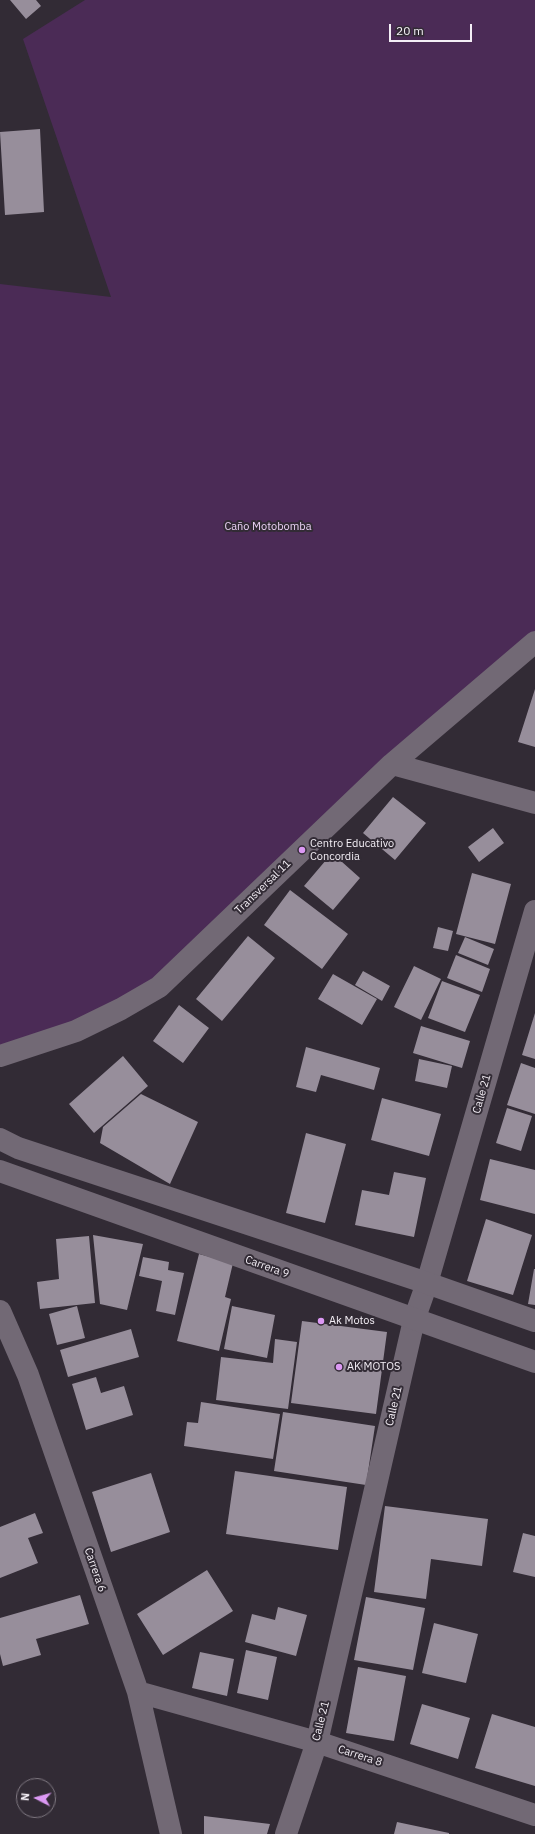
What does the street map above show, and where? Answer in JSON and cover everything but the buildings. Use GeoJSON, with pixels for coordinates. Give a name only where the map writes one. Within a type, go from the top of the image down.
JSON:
{"type":"FeatureCollection","features":[{"type":"Feature","properties":{"kind":"street","name":"Transversal 11"},"geometry":{"type":"LineString","coordinates":[[0,1056],[76,1031],[121,1009],[159,987],[392,764],[535,642]]}},
{"type":"Feature","properties":{"kind":"street"},"geometry":{"type":"LineString","coordinates":[[392,764],[535,803]]}},
{"type":"Feature","properties":{"kind":"street","name":"Calle 21"},"geometry":{"type":"LineString","coordinates":[[286,1834],[317,1742],[414,1320],[427,1283],[535,911]]}},
{"type":"Feature","properties":{"kind":"street"},"geometry":{"type":"LineString","coordinates":[[0,1140],[18,1148],[535,1320]]}},
{"type":"Feature","properties":{"kind":"street","name":"Carrera 9"},"geometry":{"type":"LineString","coordinates":[[0,1171],[535,1362]]}},
{"type":"Feature","properties":{"kind":"street","name":"Carrera 6"},"geometry":{"type":"LineString","coordinates":[[0,1311],[28,1375],[138,1692],[171,1834]]}},
{"type":"Feature","properties":{"kind":"street","name":"Carrera 8"},"geometry":{"type":"LineString","coordinates":[[138,1692],[317,1742],[535,1815]]}},
{"type":"Feature","properties":{"kind":"green space","name":"Caño Motobomba"},"geometry":{"type":"Polygon","coordinates":[[[85,0],[535,0],[535,648],[159,987],[0,1055],[0,284],[111,297],[23,39],[85,0]]]}},
{"type":"Feature","properties":{"kind":"place","name":"Centro Educativo Concordia"},"geometry":{"type":"Point","coordinates":[302,850]}},
{"type":"Feature","properties":{"kind":"place","name":"Ak Motos"},"geometry":{"type":"Point","coordinates":[321,1321]}},
{"type":"Feature","properties":{"kind":"place","name":"AK MOTOS"},"geometry":{"type":"Point","coordinates":[339,1367]}}]}
